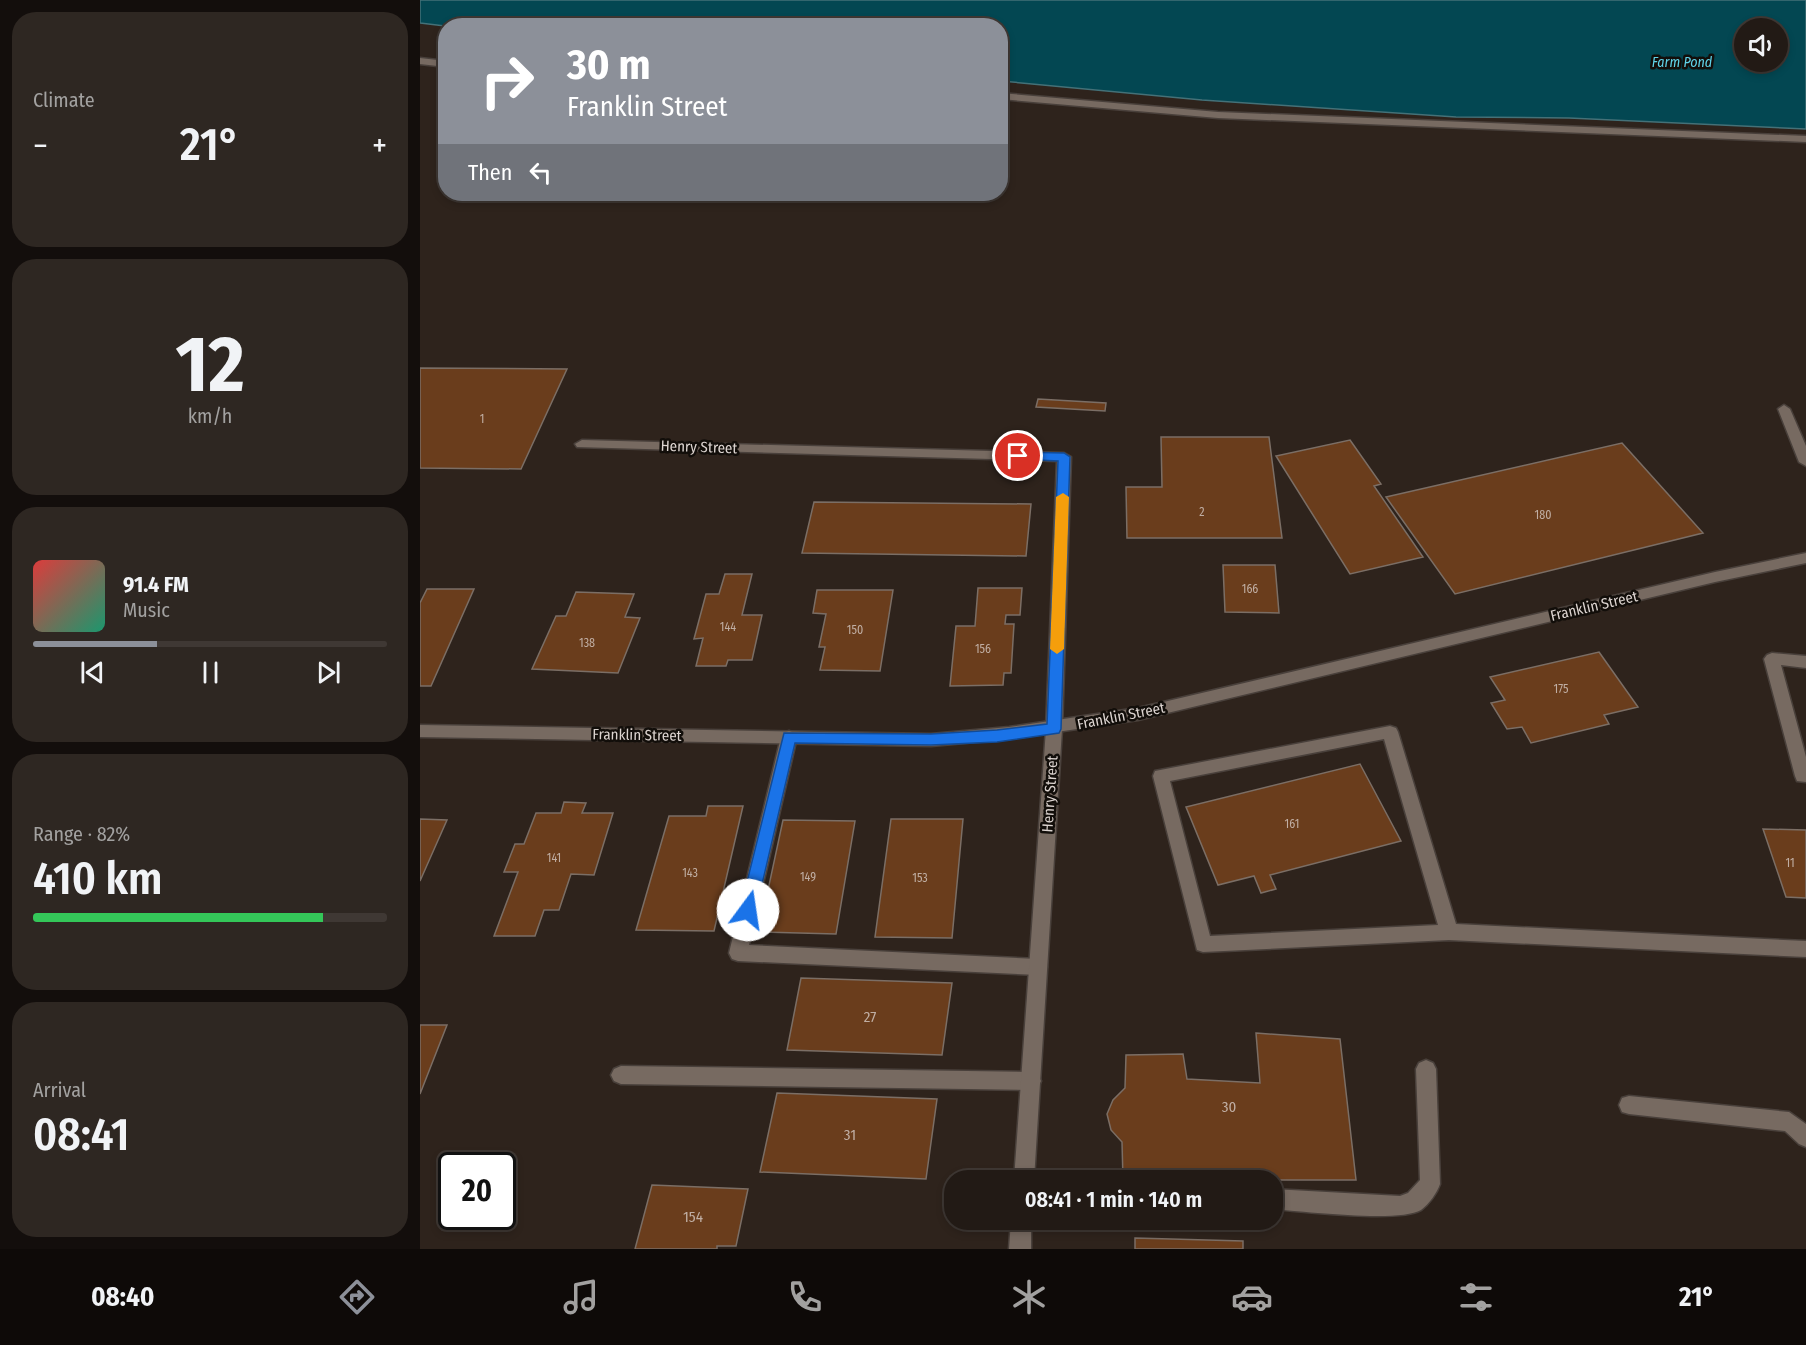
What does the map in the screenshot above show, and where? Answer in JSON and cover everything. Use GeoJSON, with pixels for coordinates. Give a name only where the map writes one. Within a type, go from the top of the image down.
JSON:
{"type":"FeatureCollection","features":[{"type":"Feature","properties":{"kind":"street"},"geometry":{"type":"LineString","coordinates":[[420,61],[438,63]]}},
{"type":"Feature","properties":{"kind":"street"},"geometry":{"type":"LineString","coordinates":[[1008,97],[1228,115],[1806,139]]}},
{"type":"Feature","properties":{"kind":"street"},"geometry":{"type":"LineString","coordinates":[[1784,409],[1806,462]]}},
{"type":"Feature","properties":{"kind":"street","name":"Henry Street"},"geometry":{"type":"LineString","coordinates":[[582,444],[1064,457],[1054,729],[1025,1170]]}},
{"type":"Feature","properties":{"kind":"street","name":"Franklin Street"},"geometry":{"type":"LineString","coordinates":[[420,731],[931,740],[997,736],[1054,729],[1149,712],[1715,577],[1806,558]]}},
{"type":"Feature","properties":{"kind":"street"},"geometry":{"type":"LineString","coordinates":[[1803,776],[1772,659],[1806,662]]}},
{"type":"Feature","properties":{"kind":"street"},"geometry":{"type":"LineString","coordinates":[[1449,932],[1390,732],[1161,776],[1203,944],[1449,932],[1806,950]]}},
{"type":"Feature","properties":{"kind":"street"},"geometry":{"type":"LineString","coordinates":[[789,737],[738,953],[1038,967]]}},
{"type":"Feature","properties":{"kind":"street"},"geometry":{"type":"LineString","coordinates":[[1283,1199],[1400,1206],[1414,1202],[1430,1184],[1426,1069]]}},
{"type":"Feature","properties":{"kind":"street"},"geometry":{"type":"LineString","coordinates":[[621,1075],[1031,1081]]}},
{"type":"Feature","properties":{"kind":"street"},"geometry":{"type":"LineString","coordinates":[[1629,1105],[1789,1122],[1806,1137]]}},
{"type":"Feature","properties":{"kind":"street"},"geometry":{"type":"LineString","coordinates":[[1020,1249],[1021,1230]]}},
{"type":"Feature","properties":{"kind":"water","name":"Farm Pond"},"geometry":{"type":"Polygon","coordinates":[[[420,0],[1806,0],[1806,129],[1569,118],[1456,117],[1202,100],[1008,82],[1008,18],[438,18],[438,25],[420,23],[420,0]]]}},
{"type":"Feature","properties":{"kind":"building"},"geometry":{"type":"Polygon","coordinates":[[[420,368],[567,369],[521,469],[420,468],[420,368]]]}},
{"type":"Feature","properties":{"kind":"building"},"geometry":{"type":"Polygon","coordinates":[[[1038,399],[1106,403],[1105,411],[1036,407],[1038,399]]]}},
{"type":"Feature","properties":{"kind":"building"},"geometry":{"type":"Polygon","coordinates":[[[1161,437],[1269,437],[1282,538],[1127,538],[1126,487],[1162,487],[1161,437]]]}},
{"type":"Feature","properties":{"kind":"building"},"geometry":{"type":"Polygon","coordinates":[[[1350,440],[1381,484],[1374,486],[1423,557],[1350,574],[1276,456],[1350,440]]]}},
{"type":"Feature","properties":{"kind":"building"},"geometry":{"type":"Polygon","coordinates":[[[1622,443],[1703,533],[1455,594],[1386,497],[1622,443]]]}},
{"type":"Feature","properties":{"kind":"building"},"geometry":{"type":"Polygon","coordinates":[[[814,502],[1031,504],[1026,556],[802,553],[814,502]]]}},
{"type":"Feature","properties":{"kind":"building"},"geometry":{"type":"Polygon","coordinates":[[[1223,565],[1275,565],[1279,613],[1225,612],[1223,565]]]}},
{"type":"Feature","properties":{"kind":"building"},"geometry":{"type":"Polygon","coordinates":[[[725,574],[752,574],[742,615],[762,615],[752,660],[728,660],[726,666],[696,666],[703,638],[694,639],[706,594],[719,594],[725,574]]]}},
{"type":"Feature","properties":{"kind":"building"},"geometry":{"type":"Polygon","coordinates":[[[978,588],[1022,588],[1020,615],[1006,615],[1005,624],[1014,624],[1011,673],[1004,673],[1003,685],[950,686],[956,626],[975,626],[978,588]]]}},
{"type":"Feature","properties":{"kind":"building"},"geometry":{"type":"Polygon","coordinates":[[[427,589],[474,589],[431,686],[420,686],[420,603],[427,589]]]}},
{"type":"Feature","properties":{"kind":"building"},"geometry":{"type":"Polygon","coordinates":[[[817,590],[893,590],[880,671],[820,670],[825,647],[819,647],[826,614],[813,613],[817,590]]]}},
{"type":"Feature","properties":{"kind":"building"},"geometry":{"type":"Polygon","coordinates":[[[576,592],[634,594],[625,617],[640,618],[618,673],[532,669],[556,616],[566,616],[576,592]]]}},
{"type":"Feature","properties":{"kind":"building"},"geometry":{"type":"Polygon","coordinates":[[[1599,652],[1638,707],[1604,715],[1609,724],[1531,743],[1522,727],[1507,729],[1491,703],[1505,700],[1490,677],[1599,652]]]}},
{"type":"Feature","properties":{"kind":"building"},"geometry":{"type":"Polygon","coordinates":[[[1360,764],[1401,841],[1270,875],[1276,889],[1261,893],[1254,876],[1218,885],[1186,807],[1360,764]]]}},
{"type":"Feature","properties":{"kind":"building"},"geometry":{"type":"Polygon","coordinates":[[[564,802],[586,803],[582,813],[613,813],[594,875],[571,874],[559,910],[544,910],[535,936],[494,936],[518,872],[504,872],[515,844],[524,844],[536,813],[561,813],[564,802]]]}},
{"type":"Feature","properties":{"kind":"building"},"geometry":{"type":"Polygon","coordinates":[[[708,806],[743,806],[714,931],[636,930],[669,816],[706,816],[708,806]]]}},
{"type":"Feature","properties":{"kind":"building"},"geometry":{"type":"Polygon","coordinates":[[[420,819],[447,820],[420,881],[420,819]]]}},
{"type":"Feature","properties":{"kind":"building"},"geometry":{"type":"Polygon","coordinates":[[[891,819],[963,819],[952,938],[875,937],[891,819]]]}},
{"type":"Feature","properties":{"kind":"building"},"geometry":{"type":"Polygon","coordinates":[[[783,820],[855,821],[836,934],[759,932],[783,820]]]}},
{"type":"Feature","properties":{"kind":"building"},"geometry":{"type":"Polygon","coordinates":[[[1763,829],[1806,830],[1806,898],[1786,897],[1763,829]]]}},
{"type":"Feature","properties":{"kind":"building"},"geometry":{"type":"Polygon","coordinates":[[[801,978],[952,983],[942,1055],[787,1050],[801,978]]]}},
{"type":"Feature","properties":{"kind":"building"},"geometry":{"type":"Polygon","coordinates":[[[420,1025],[447,1025],[420,1094],[420,1025]]]}},
{"type":"Feature","properties":{"kind":"building"},"geometry":{"type":"Polygon","coordinates":[[[1256,1033],[1340,1039],[1356,1180],[1283,1180],[1283,1170],[1123,1170],[1122,1142],[1111,1130],[1107,1114],[1113,1100],[1125,1088],[1126,1055],[1183,1054],[1187,1079],[1260,1083],[1256,1033]]]}},
{"type":"Feature","properties":{"kind":"building"},"geometry":{"type":"Polygon","coordinates":[[[777,1093],[937,1099],[926,1179],[760,1172],[777,1093]]]}},
{"type":"Feature","properties":{"kind":"building"},"geometry":{"type":"Polygon","coordinates":[[[652,1185],[748,1189],[736,1246],[717,1246],[717,1249],[635,1249],[652,1185]]]}},
{"type":"Feature","properties":{"kind":"building"},"geometry":{"type":"Polygon","coordinates":[[[1135,1238],[1243,1241],[1243,1249],[1135,1249],[1135,1238]]]}},
{"type":"Feature","properties":{"kind":"slow traffic"},"geometry":{"type":"LineString","coordinates":[[1057,649],[1063,497]]}},
{"type":"Feature","properties":{"kind":"route"},"geometry":{"type":"LineString","coordinates":[[748,910],[789,737],[931,740],[997,736],[1054,729],[1064,457],[1018,456]]}}]}
